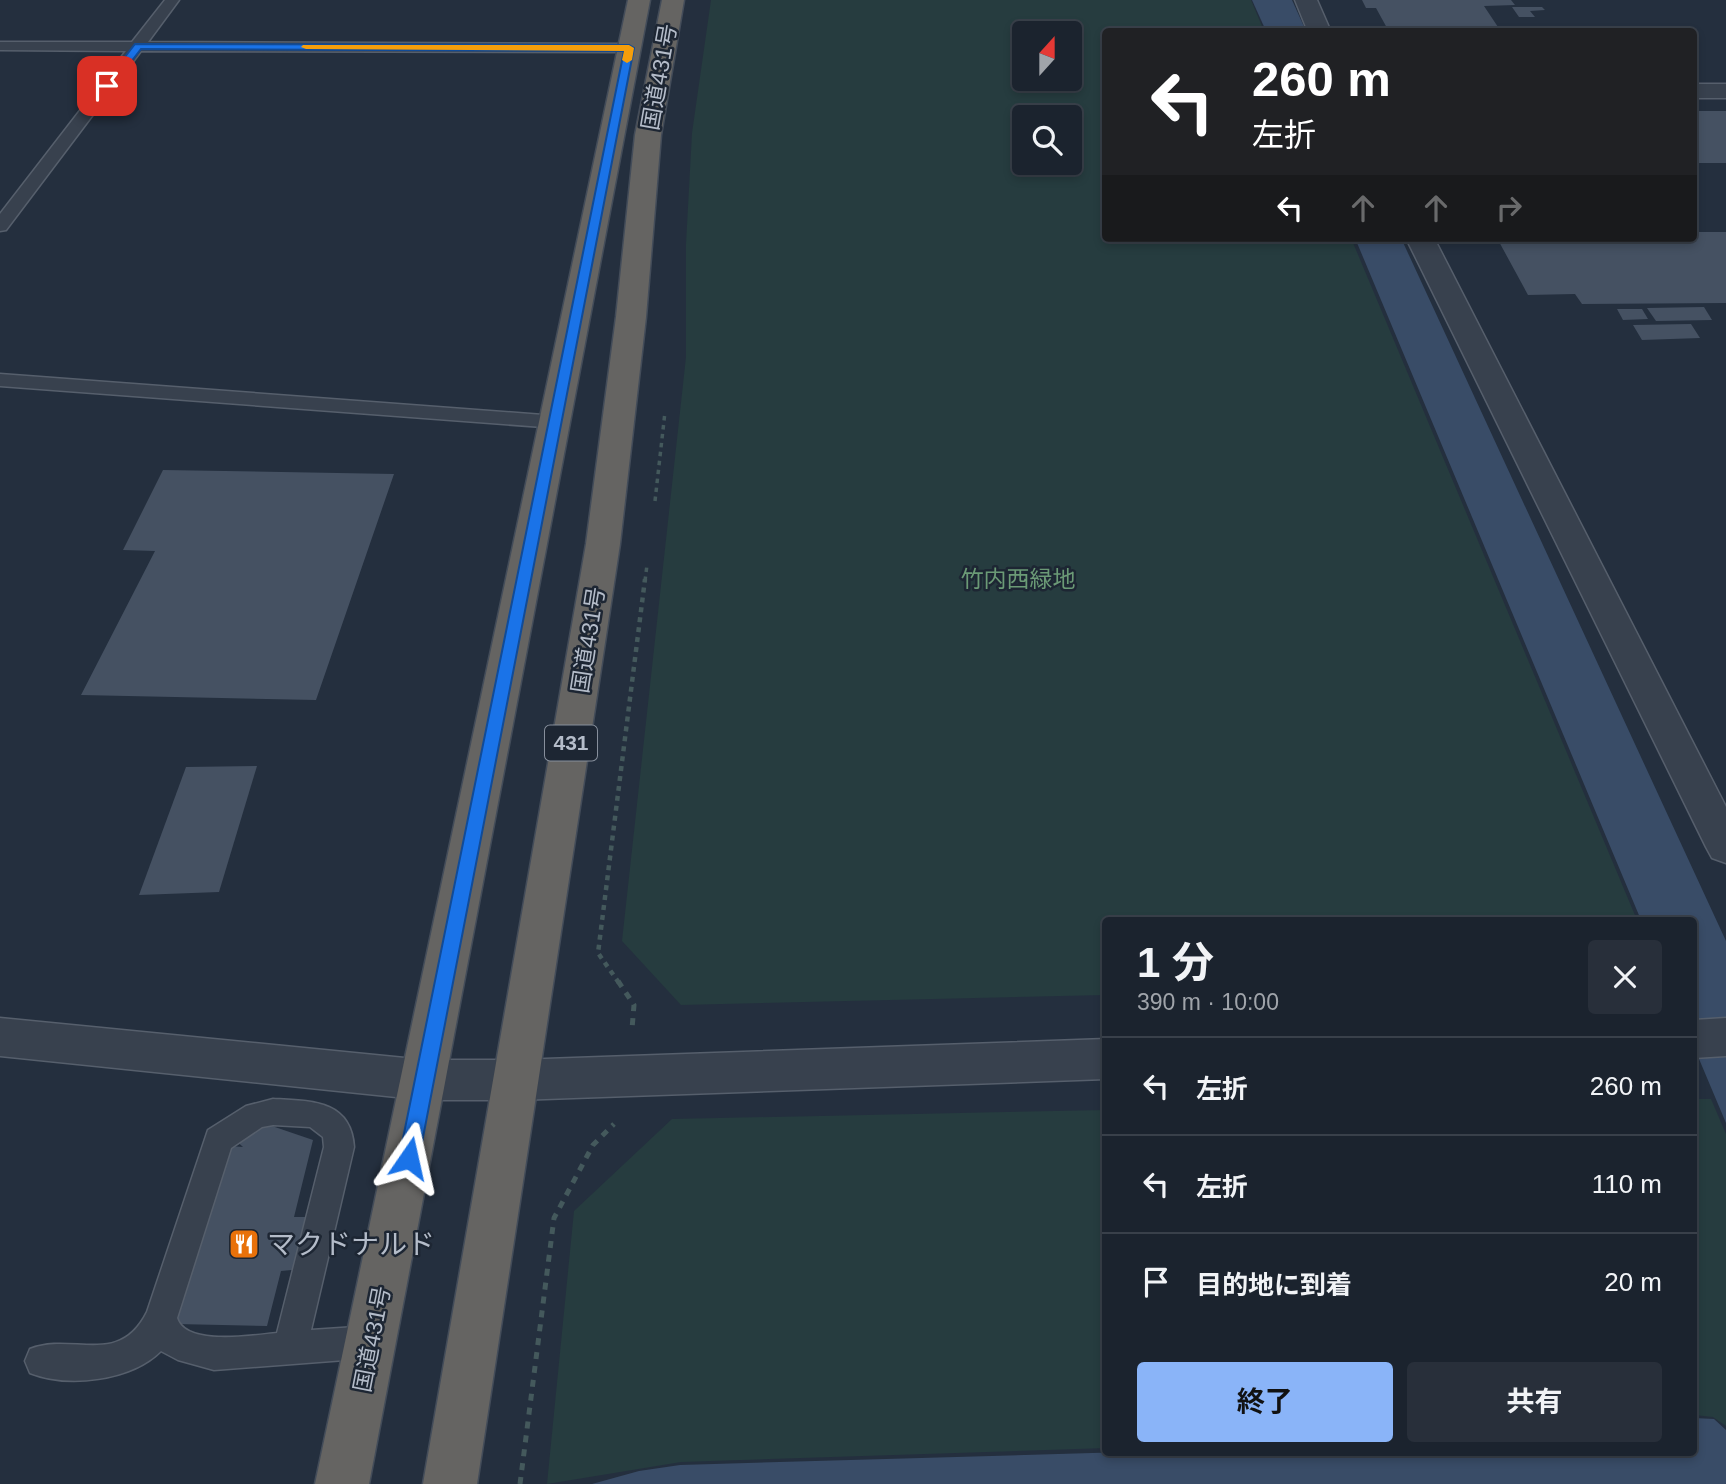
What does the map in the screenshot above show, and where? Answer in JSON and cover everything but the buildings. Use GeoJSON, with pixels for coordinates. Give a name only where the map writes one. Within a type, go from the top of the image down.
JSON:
{"type":"FeatureCollection","features":[{"type":"Feature","properties":{"kind":"highway","name":"国道431号"},"geometry":{"type":"LineString","coordinates":[[342,1484],[425,1080],[639,0]]}},
{"type":"Feature","properties":{"kind":"highway","name":"国道431号"},"geometry":{"type":"LineString","coordinates":[[450,1484],[603,544],[629,330],[648,135],[673,0]]}},
{"type":"Feature","properties":{"kind":"street"},"geometry":{"type":"LineString","coordinates":[[1306,0],[1318,28]]}},
{"type":"Feature","properties":{"kind":"street"},"geometry":{"type":"LineString","coordinates":[[1697,91],[1726,91]]}},
{"type":"Feature","properties":{"kind":"street"},"geometry":{"type":"LineString","coordinates":[[1422,242],[1726,847]]}},
{"type":"Feature","properties":{"kind":"street"},"geometry":{"type":"LineString","coordinates":[[0,1037],[425,1080],[517,1080],[1102,1059]]}},
{"type":"Feature","properties":{"kind":"street"},"geometry":{"type":"LineString","coordinates":[[1697,1039],[1726,1037]]}},
{"type":"Feature","properties":{"kind":"lane"},"geometry":{"type":"LineString","coordinates":[[0,226],[172,0]]}},
{"type":"Feature","properties":{"kind":"lane"},"geometry":{"type":"LineString","coordinates":[[0,46],[629,48]]}},
{"type":"Feature","properties":{"kind":"lane"},"geometry":{"type":"LineString","coordinates":[[0,380],[556,422]]}},
{"type":"Feature","properties":{"kind":"lane"},"geometry":{"type":"LineString","coordinates":[[42,1360],[97,1363],[126,1355],[148,1342],[161,1318],[219,1140],[256,1115],[273,1112],[312,1114],[327,1121],[338,1131],[339,1147],[290,1348]]}},
{"type":"Feature","properties":{"kind":"lane"},"geometry":{"type":"LineString","coordinates":[[161,1318],[166,1335],[178,1344],[214,1354],[371,1342]]}},
{"type":"Feature","properties":{"kind":"path"},"geometry":{"type":"LineString","coordinates":[[520,1484],[554,1218],[593,1145],[617,1120]]}},
{"type":"Feature","properties":{"kind":"green space","name":"竹内西緑地"},"geometry":{"type":"Polygon","coordinates":[[[711,0],[1251,0],[1263,28],[1102,28],[1102,242],[1353,242],[1636,917],[1102,917],[1102,995],[681,1005],[622,941],[686,357],[686,244],[692,133],[711,0]]]}},
{"type":"Feature","properties":{"kind":"green space"},"geometry":{"type":"Polygon","coordinates":[[[1697,1099],[1711,1099],[1726,1134],[1726,1426],[1713,1417],[1697,1415],[1697,1099]]]}},
{"type":"Feature","properties":{"kind":"green space"},"geometry":{"type":"Polygon","coordinates":[[[1102,1110],[1102,1448],[681,1462],[547,1484],[574,1211],[672,1119],[1102,1110]]]}},
{"type":"Feature","properties":{"kind":"water"},"geometry":{"type":"Polygon","coordinates":[[[1252,0],[1292,0],[1305,28],[1265,28],[1252,0]]]}},
{"type":"Feature","properties":{"kind":"water"},"geometry":{"type":"Polygon","coordinates":[[[1357,242],[1403,242],[1726,941],[1726,1123],[1697,1054],[1697,917],[1640,917],[1357,242]]]}},
{"type":"Feature","properties":{"kind":"water"},"geometry":{"type":"Polygon","coordinates":[[[1697,1418],[1714,1419],[1726,1430],[1726,1484],[592,1484],[639,1471],[680,1465],[1102,1453],[1102,1456],[1697,1456],[1697,1418]]]}},
{"type":"Feature","properties":{"kind":"slow traffic"},"geometry":{"type":"LineString","coordinates":[[306,47],[629,48],[627,60]]}},
{"type":"Feature","properties":{"kind":"place","name":"マクドナルド"},"geometry":{"type":"Point","coordinates":[244,1244]}},
{"type":"Feature","properties":{"kind":"route"},"geometry":{"type":"LineString","coordinates":[[107,86],[138,46],[629,48],[409,1158]]}}]}
